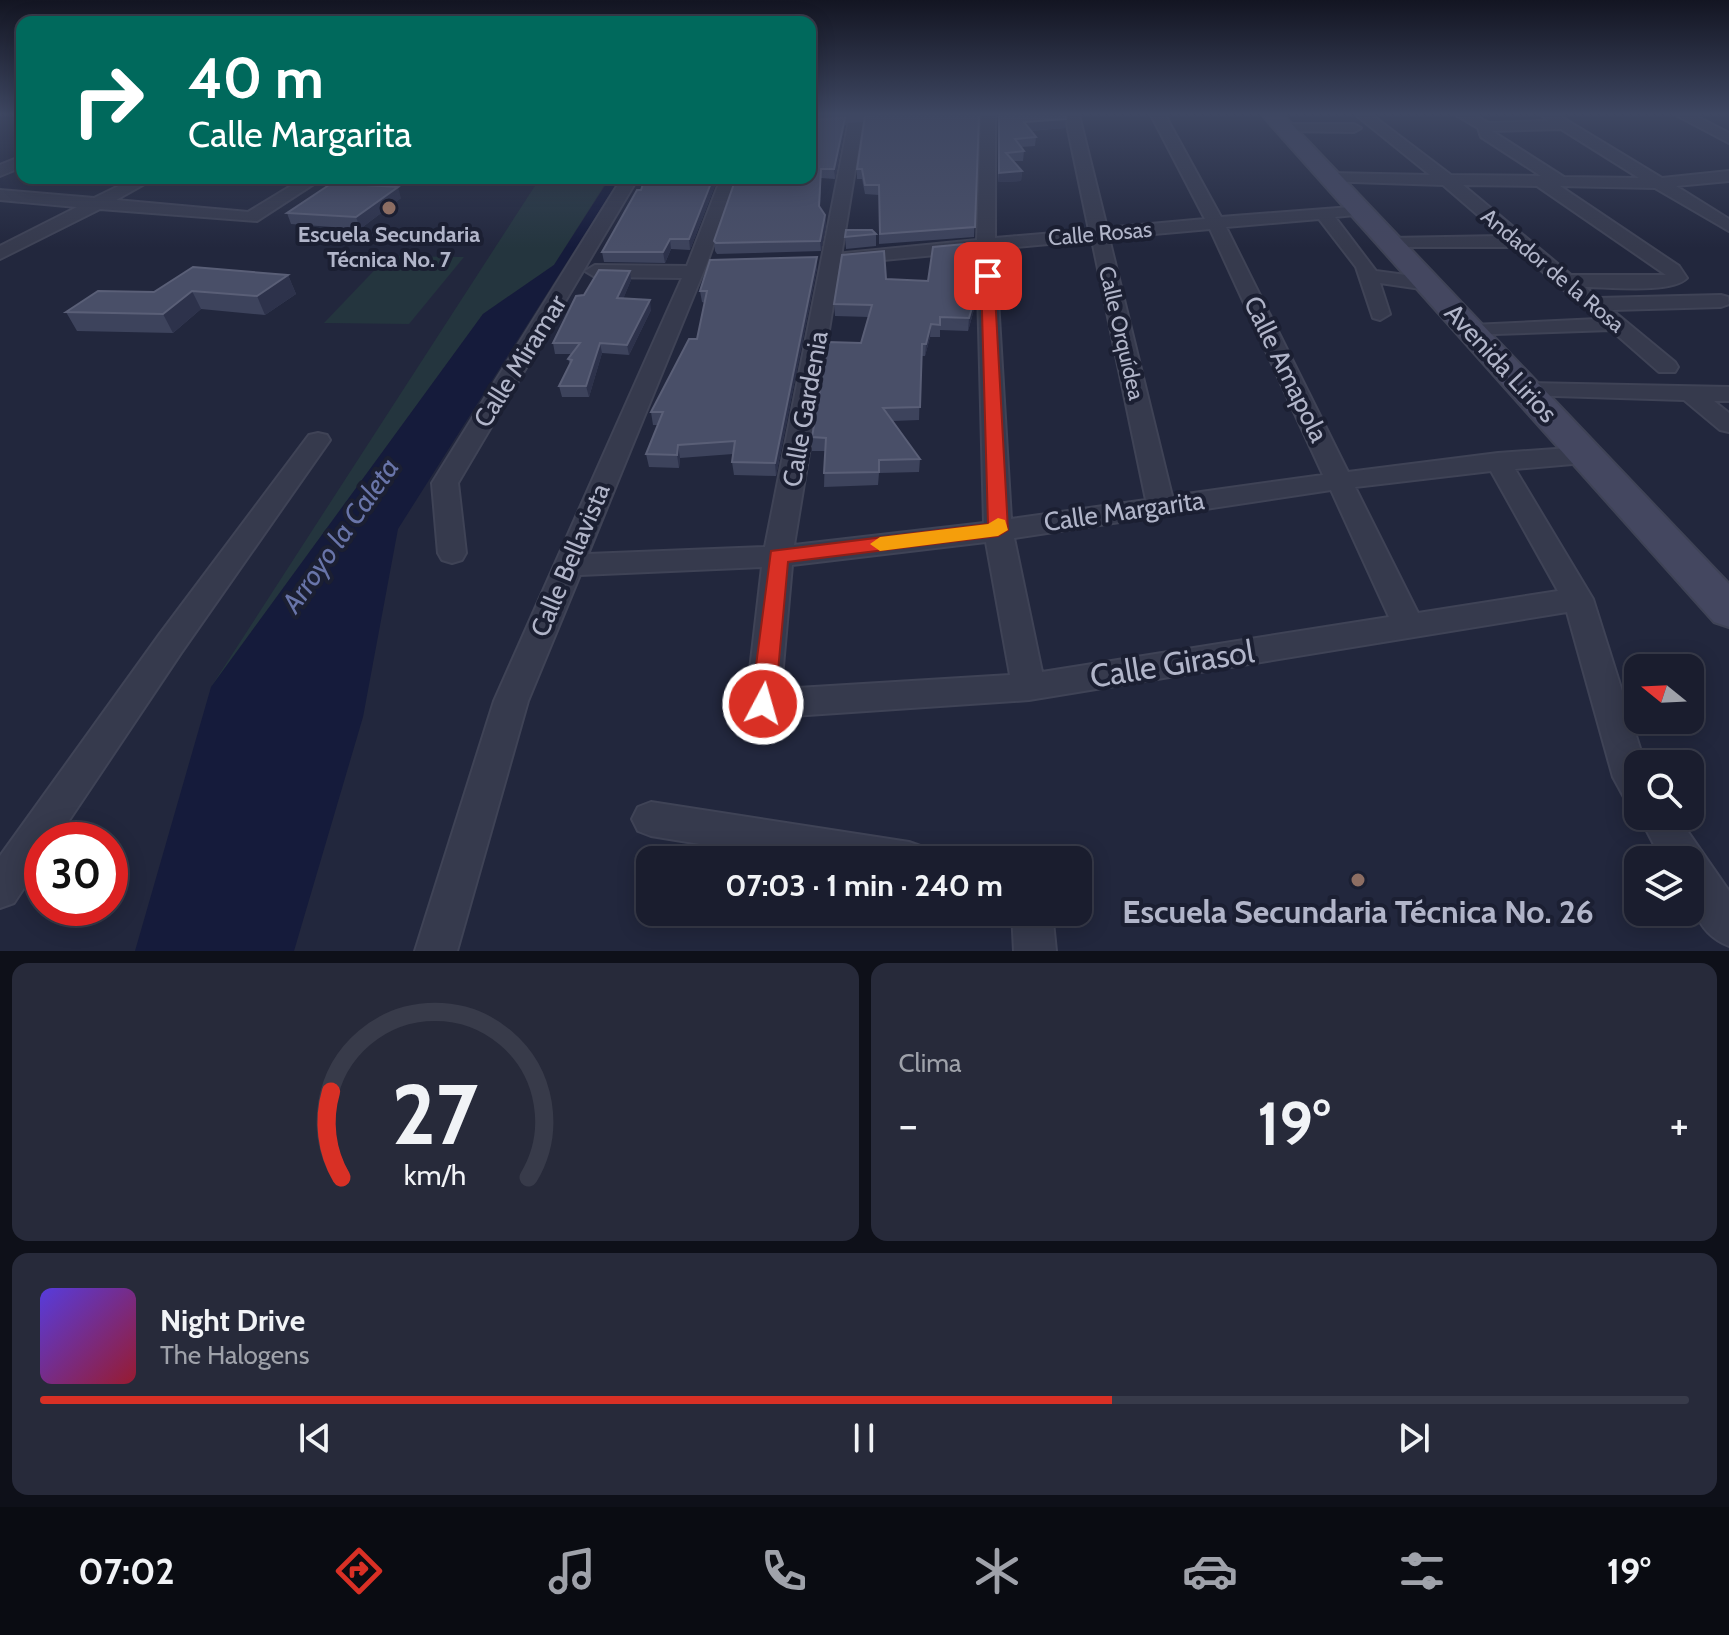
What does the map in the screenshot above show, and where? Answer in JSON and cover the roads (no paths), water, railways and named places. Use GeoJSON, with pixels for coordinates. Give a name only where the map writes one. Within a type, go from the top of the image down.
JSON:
{"type":"FeatureCollection","features":[{"type":"Feature","properties":{"kind":"street","name":"Calle Gardenia"},"geometry":{"type":"LineString","coordinates":[[763,704],[778,556],[825,259],[851,159]]}},
{"type":"Feature","properties":{"kind":"street"},"geometry":{"type":"LineString","coordinates":[[987,159],[986,244],[998,530],[1029,687]]}},
{"type":"Feature","properties":{"kind":"street","name":"Calle Orquídea"},"geometry":{"type":"LineString","coordinates":[[1083,159],[1161,505]]}},
{"type":"Feature","properties":{"kind":"street","name":"Calle Amapola"},"geometry":{"type":"LineString","coordinates":[[1182,159],[1215,222],[1409,626]]}},
{"type":"Feature","properties":{"kind":"street","name":"Avenida Lirios"},"geometry":{"type":"LineString","coordinates":[[1313,159],[1528,390],[1584,455],[1716,584],[1729,611]]}},
{"type":"Feature","properties":{"kind":"street","name":"Andador de la Rosa"},"geometry":{"type":"LineString","coordinates":[[1416,159],[1447,180],[1667,367]]}},
{"type":"Feature","properties":{"kind":"street"},"geometry":{"type":"LineString","coordinates":[[1520,159],[1672,270],[1677,278],[1669,281],[1566,281]]}},
{"type":"Feature","properties":{"kind":"street"},"geometry":{"type":"LineString","coordinates":[[1621,159],[1729,226]]}},
{"type":"Feature","properties":{"kind":"street"},"geometry":{"type":"LineString","coordinates":[[1330,178],[1660,183],[1729,176]]}},
{"type":"Feature","properties":{"kind":"street"},"geometry":{"type":"LineString","coordinates":[[0,253],[135,184]]}},
{"type":"Feature","properties":{"kind":"street"},"geometry":{"type":"LineString","coordinates":[[0,195],[251,217],[305,184]]}},
{"type":"Feature","properties":{"kind":"street","name":"Calle Miramar"},"geometry":{"type":"LineString","coordinates":[[452,553],[445,483],[626,184]]}},
{"type":"Feature","properties":{"kind":"street","name":"Calle Bellavista"},"geometry":{"type":"LineString","coordinates":[[436,951],[511,701],[567,565],[702,266],[727,184]]}},
{"type":"Feature","properties":{"kind":"street","name":"Calle Rosas"},"geometry":{"type":"LineString","coordinates":[[825,259],[1358,210]]}},
{"type":"Feature","properties":{"kind":"street"},"geometry":{"type":"LineString","coordinates":[[1323,213],[1365,266],[1380,314]]}},
{"type":"Feature","properties":{"kind":"street"},"geometry":{"type":"LineString","coordinates":[[1390,243],[1520,241]]}},
{"type":"Feature","properties":{"kind":"street"},"geometry":{"type":"LineString","coordinates":[[575,271],[702,266]]}},
{"type":"Feature","properties":{"kind":"street"},"geometry":{"type":"LineString","coordinates":[[1368,276],[1428,284]]}},
{"type":"Feature","properties":{"kind":"street"},"geometry":{"type":"LineString","coordinates":[[1593,304],[1721,301]]}},
{"type":"Feature","properties":{"kind":"street"},"geometry":{"type":"LineString","coordinates":[[1472,331],[1616,324]]}},
{"type":"Feature","properties":{"kind":"street"},"geometry":{"type":"LineString","coordinates":[[1528,390],[1729,394]]}},
{"type":"Feature","properties":{"kind":"street"},"geometry":{"type":"LineString","coordinates":[[1690,393],[1729,425]]}},
{"type":"Feature","properties":{"kind":"street"},"geometry":{"type":"LineString","coordinates":[[0,889],[170,644],[318,440]]}},
{"type":"Feature","properties":{"kind":"street","name":"Calle Margarita"},"geometry":{"type":"LineString","coordinates":[[567,565],[778,556],[998,530],[1339,480],[1498,461],[1584,455]]}},
{"type":"Feature","properties":{"kind":"street"},"geometry":{"type":"LineString","coordinates":[[1498,461],[1578,599],[1624,753]]}},
{"type":"Feature","properties":{"kind":"street","name":"Calle Girasol"},"geometry":{"type":"LineString","coordinates":[[763,704],[1029,687],[1578,599]]}},
{"type":"Feature","properties":{"kind":"street"},"geometry":{"type":"LineString","coordinates":[[651,819],[821,846]]}},
{"type":"Feature","properties":{"kind":"street"},"geometry":{"type":"LineString","coordinates":[[1704,889],[1729,926]]}},
{"type":"Feature","properties":{"kind":"street"},"geometry":{"type":"LineString","coordinates":[[1033,926],[1035,951]]}},
{"type":"Feature","properties":{"kind":"water","name":"Arroyo la Caleta"},"geometry":{"type":"Polygon","coordinates":[[[606,184],[616,184],[398,529],[363,717],[294,951],[135,951],[211,687],[483,314],[554,265],[606,184]]]}},
{"type":"Feature","properties":{"kind":"place","name":"Escuela Secundaria Técnica No. 7"},"geometry":{"type":"Point","coordinates":[389,208]}},
{"type":"Feature","properties":{"kind":"place","name":"Escuela Secundaria Técnica No. 26"},"geometry":{"type":"Point","coordinates":[1358,880]}}]}
